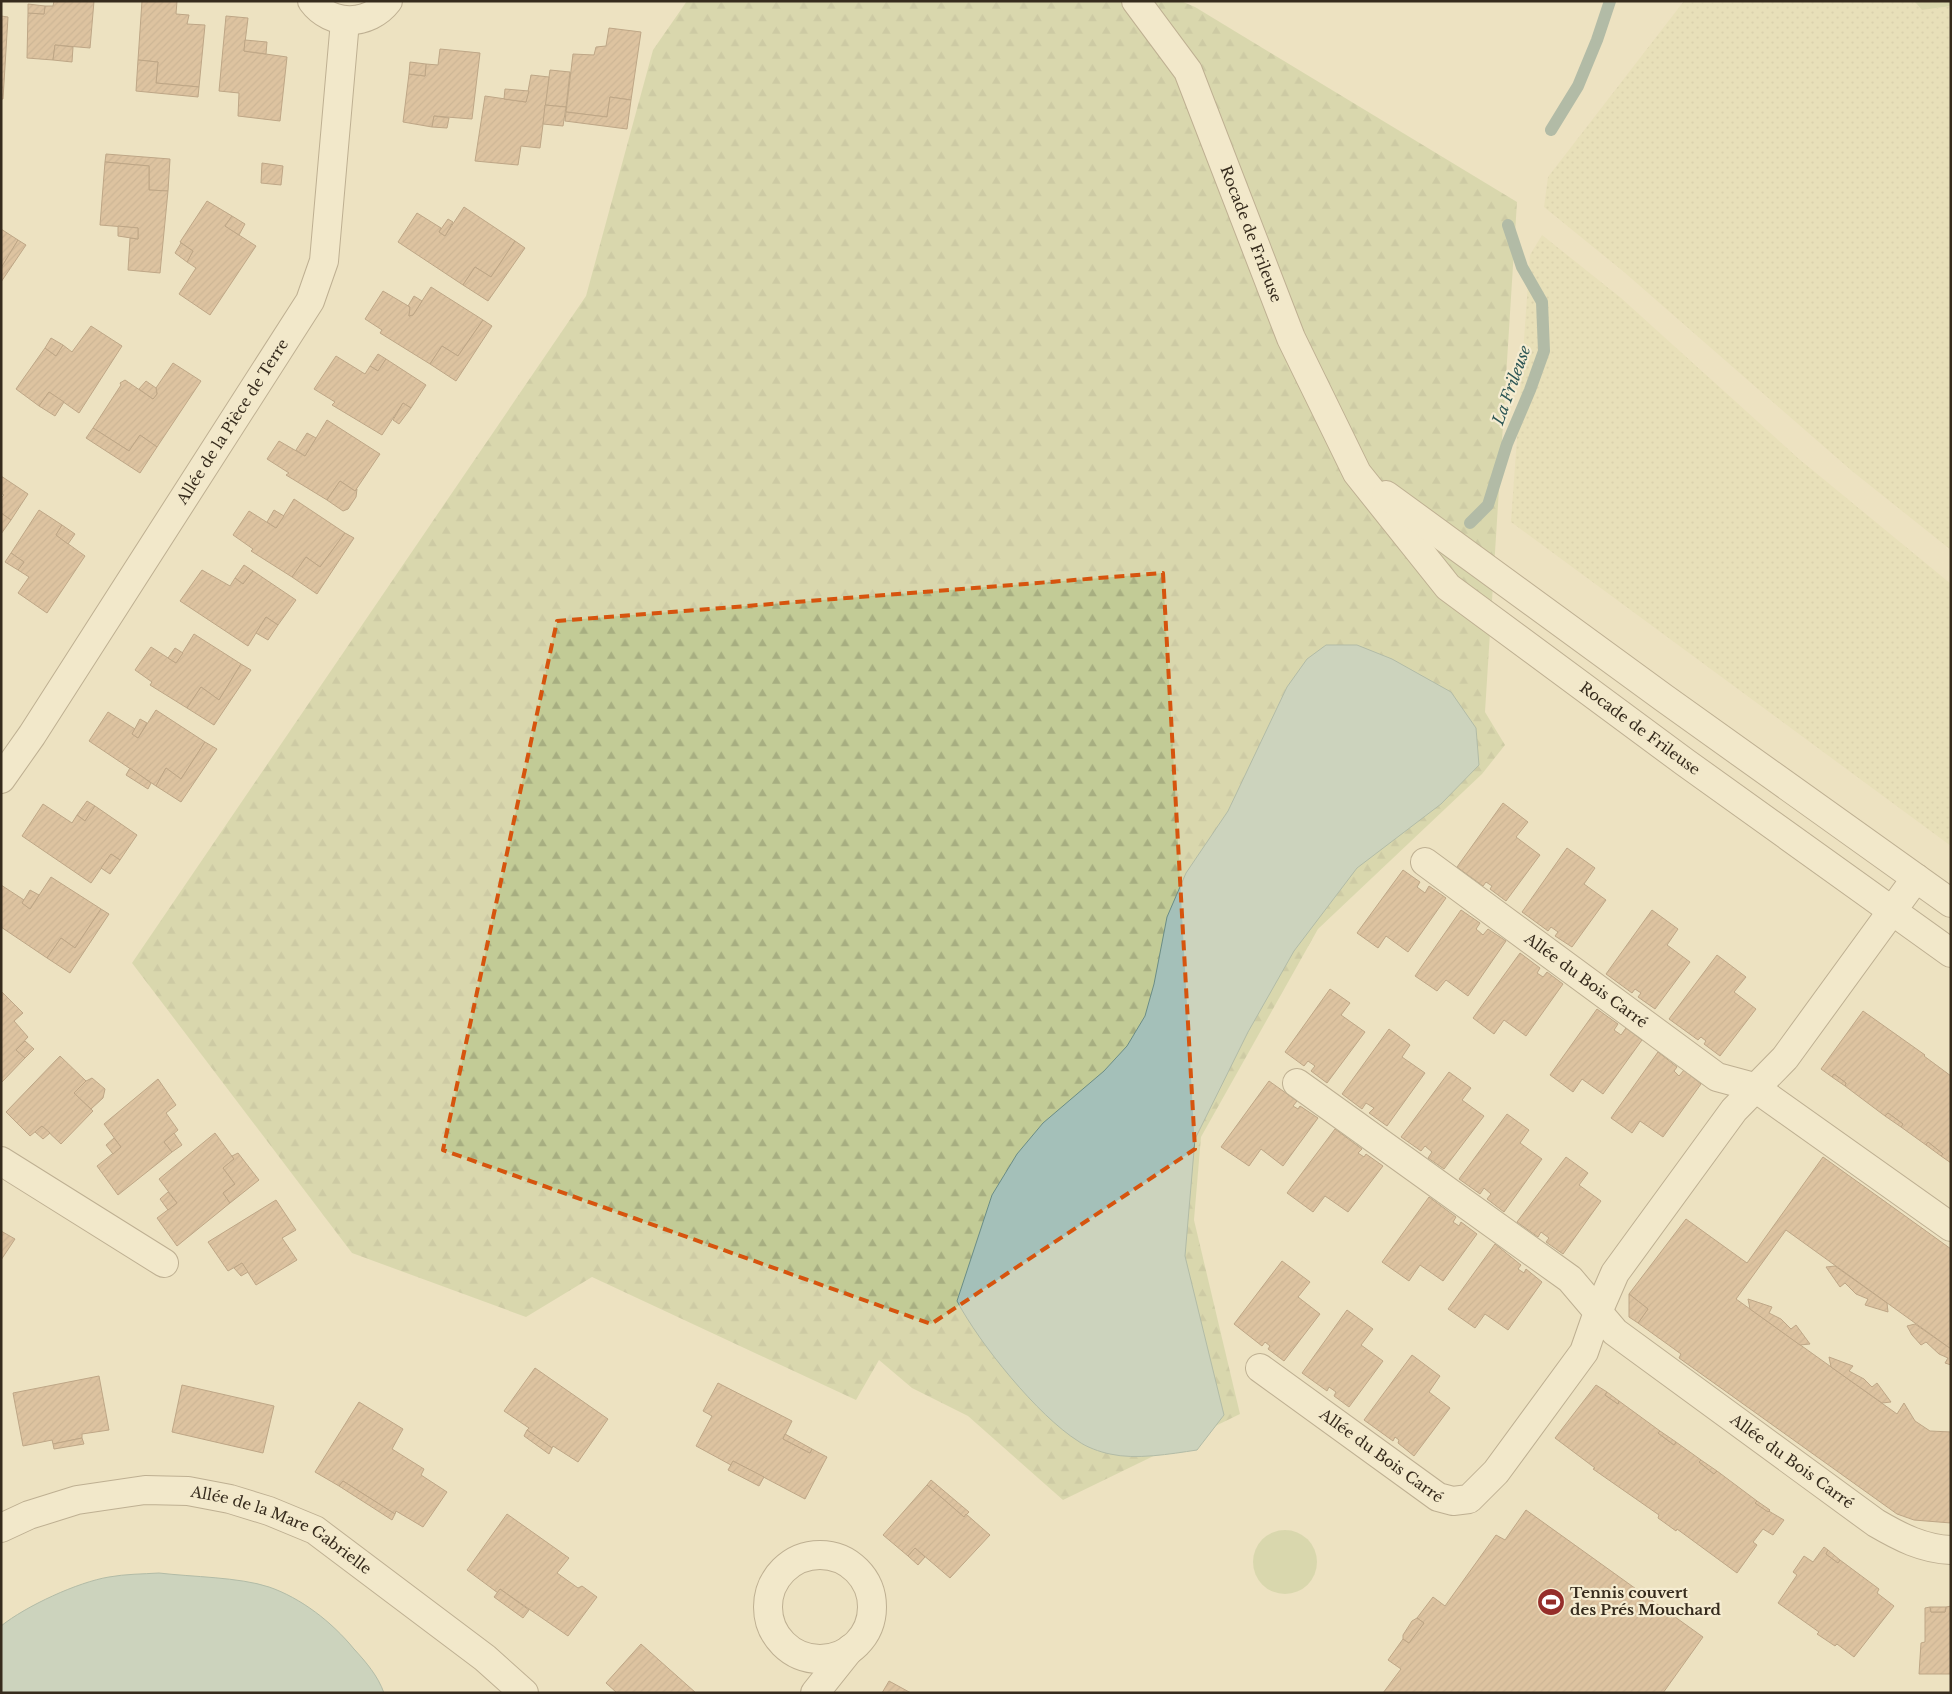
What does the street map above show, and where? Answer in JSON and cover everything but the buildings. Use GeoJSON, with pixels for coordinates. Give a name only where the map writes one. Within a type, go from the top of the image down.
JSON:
{"type":"FeatureCollection","features":[{"type":"Feature","properties":{"kind":"street"},"geometry":{"type":"LineString","coordinates":[[312,1],[327,16],[345,21],[369,18],[388,1]]}},
{"type":"Feature","properties":{"kind":"street","name":"Rocade de Frileuse"},"geometry":{"type":"LineString","coordinates":[[1136,1],[1188,71],[1291,338],[1357,473],[1448,587],[1686,763],[1951,953]]}},
{"type":"Feature","properties":{"kind":"street","name":"Allée de la Pièce de Terre"},"geometry":{"type":"LineString","coordinates":[[1,779],[65,684],[310,301],[324,261],[345,21]]}},
{"type":"Feature","properties":{"kind":"street","name":"Rocade de Frileuse"},"geometry":{"type":"LineString","coordinates":[[1357,473],[1664,698],[1951,903]]}},
{"type":"Feature","properties":{"kind":"street","name":"Allée du Bois Carré"},"geometry":{"type":"LineString","coordinates":[[1425,862],[1717,1076],[1754,1087],[1951,1227]]}},
{"type":"Feature","properties":{"kind":"street","name":"Allée du Bois Carré"},"geometry":{"type":"LineString","coordinates":[[1260,1368],[1438,1497],[1453,1501],[1470,1499],[1496,1472],[1584,1352],[1598,1312],[1615,1273],[1734,1110],[1754,1087],[1785,1058],[1916,878]]}},
{"type":"Feature","properties":{"kind":"street","name":"Allée du Bois Carré"},"geometry":{"type":"LineString","coordinates":[[1297,1084],[1570,1279],[1615,1332],[1636,1349],[1876,1523],[1904,1540],[1939,1550],[1951,1550]]}},
{"type":"Feature","properties":{"kind":"street"},"geometry":{"type":"LineString","coordinates":[[1,1160],[164,1263]]}},
{"type":"Feature","properties":{"kind":"street","name":"Allée de la Mare Gabrielle"},"geometry":{"type":"LineString","coordinates":[[1,1528],[29,1515],[77,1500],[145,1490],[188,1491],[230,1499],[269,1511],[315,1530],[485,1658],[524,1693]]}},
{"type":"Feature","properties":{"kind":"street"},"geometry":{"type":"LineString","coordinates":[[815,1693],[850,1649]]}},
{"type":"Feature","properties":{"kind":"highlighted area"},"geometry":{"type":"Polygon","coordinates":[[[1163,573],[1195,1149],[931,1324],[443,1150],[557,621],[1163,573]]]}},
{"type":"Feature","properties":{"kind":"shaded area"},"geometry":{"type":"Polygon","coordinates":[[[1684,1],[1914,1],[1922,10],[1951,6],[1951,550],[1852,471],[1624,272],[1544,207],[1548,177],[1684,1]]]}},
{"type":"Feature","properties":{"kind":"shaded area"},"geometry":{"type":"Polygon","coordinates":[[[1542,235],[1621,298],[1799,459],[1951,584],[1951,846],[1511,522],[1530,255],[1542,235]]]}},
{"type":"Feature","properties":{"kind":"green space"},"geometry":{"type":"Polygon","coordinates":[[[687,1],[1181,1],[1195,7],[1517,202],[1485,712],[1505,745],[1482,774],[1318,929],[1201,1137],[1194,1220],[1240,1414],[1063,1500],[968,1416],[912,1388],[879,1360],[856,1400],[592,1277],[526,1317],[352,1253],[132,963],[586,296],[653,50],[687,1]]]}},
{"type":"Feature","properties":{"kind":"green space"},"geometry":{"type":"Polygon","coordinates":[[[1914,1],[1951,1],[1951,6],[1922,10],[1914,1]]]}},
{"type":"Feature","properties":{"kind":"green space"},"geometry":{"type":"Polygon","coordinates":[[[1285,1530],[1303,1536],[1311,1544],[1317,1562],[1311,1580],[1303,1588],[1285,1594],[1267,1588],[1259,1580],[1253,1562],[1259,1544],[1267,1536],[1285,1530]]]}},
{"type":"Feature","properties":{"kind":"water"},"geometry":{"type":"Polygon","coordinates":[[[1326,645],[1357,645],[1392,659],[1451,692],[1476,728],[1479,765],[1441,804],[1357,868],[1294,951],[1248,1032],[1195,1139],[1185,1256],[1224,1415],[1197,1450],[1142,1456],[1120,1456],[1102,1452],[1081,1443],[1062,1430],[1028,1397],[994,1357],[957,1301],[992,1195],[1017,1154],[1043,1123],[1104,1071],[1127,1046],[1145,1016],[1154,984],[1167,917],[1186,873],[1228,811],[1287,687],[1307,659],[1326,645]]]}},
{"type":"Feature","properties":{"kind":"water"},"geometry":{"type":"Polygon","coordinates":[[[159,1573],[244,1581],[269,1587],[293,1598],[304,1604],[336,1629],[363,1659],[384,1693],[1,1693],[1,1626],[38,1603],[68,1589],[115,1576],[159,1573]]]}},
{"type":"Feature","properties":{"kind":"waterway","name":"La Frileuse"},"geometry":{"type":"LineString","coordinates":[[1551,130],[1578,86],[1597,40],[1610,1]]}},
{"type":"Feature","properties":{"kind":"waterway","name":"La Frileuse"},"geometry":{"type":"LineString","coordinates":[[1470,523],[1488,505],[1507,444],[1544,351],[1542,302],[1522,267],[1508,225]]}},
{"type":"Feature","properties":{"kind":"place","name":"Tennis couvert des Prés Mouchard"},"geometry":{"type":"Point","coordinates":[1551,1602]}}]}
